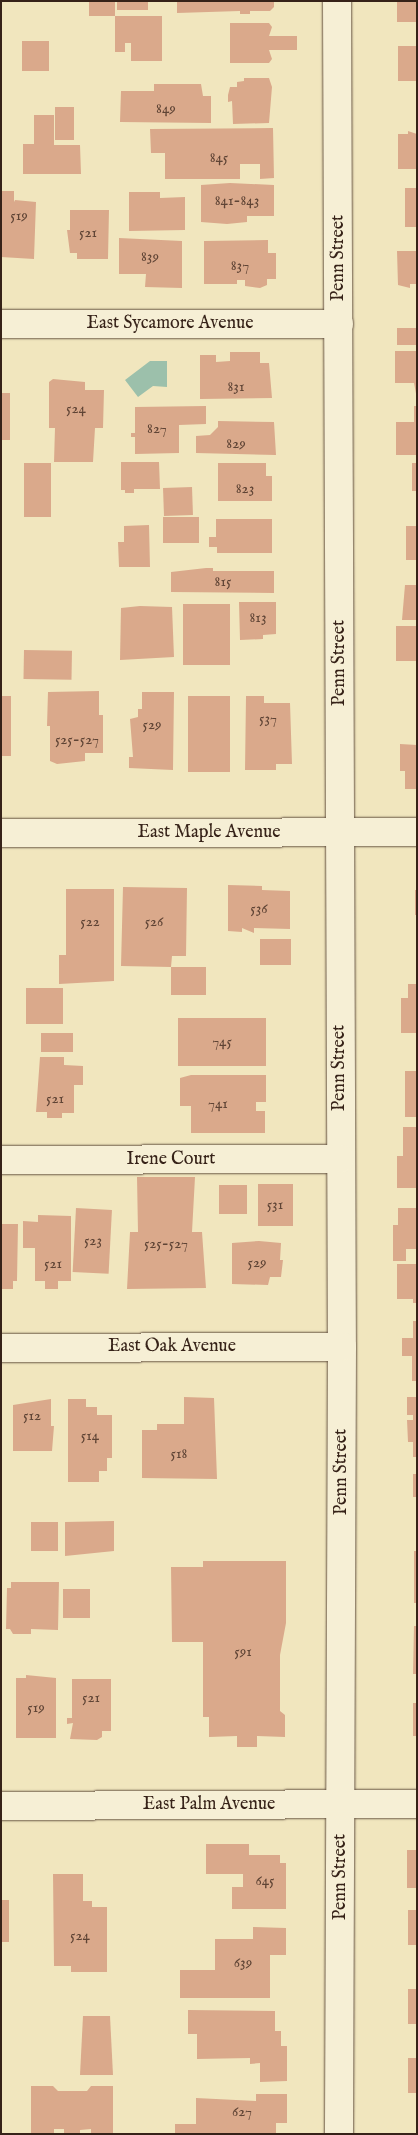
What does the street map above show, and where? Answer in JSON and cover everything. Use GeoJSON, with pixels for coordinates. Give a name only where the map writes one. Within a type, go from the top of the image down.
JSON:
{"type":"FeatureCollection","features":[{"type":"Feature","properties":{"kind":"street","name":"Penn Street"},"geometry":{"type":"LineString","coordinates":[[338,1],[342,1347],[339,2134]]}},
{"type":"Feature","properties":{"kind":"street","name":"East Sycamore Avenue"},"geometry":{"type":"LineString","coordinates":[[1,324],[339,324]]}},
{"type":"Feature","properties":{"kind":"street","name":"East Maple Avenue"},"geometry":{"type":"LineString","coordinates":[[1,833],[417,832]]}},
{"type":"Feature","properties":{"kind":"street","name":"Irene Court"},"geometry":{"type":"LineString","coordinates":[[1,1160],[340,1160]]}},
{"type":"Feature","properties":{"kind":"street","name":"East Oak Avenue"},"geometry":{"type":"LineString","coordinates":[[1,1348],[342,1347]]}},
{"type":"Feature","properties":{"kind":"street","name":"East Palm Avenue"},"geometry":{"type":"LineString","coordinates":[[1,1806],[417,1804]]}},
{"type":"Feature","properties":{"kind":"shaded area"},"geometry":{"type":"Polygon","coordinates":[[[150,361],[167,361],[167,387],[153,386],[138,397],[125,380],[150,361]]]}},
{"type":"Feature","properties":{"kind":"building"},"geometry":{"type":"Polygon","coordinates":[[[89,1],[115,1],[115,16],[89,16],[89,1]]]}},
{"type":"Feature","properties":{"kind":"building"},"geometry":{"type":"Polygon","coordinates":[[[117,1],[148,1],[148,10],[117,10],[117,1]]]}},
{"type":"Feature","properties":{"kind":"building"},"geometry":{"type":"Polygon","coordinates":[[[177,1],[274,1],[274,7],[270,11],[250,11],[250,14],[240,14],[240,11],[177,13],[177,1]]]}},
{"type":"Feature","properties":{"kind":"building"},"geometry":{"type":"Polygon","coordinates":[[[397,1],[417,1],[417,22],[397,22],[397,1]]]}},
{"type":"Feature","properties":{"kind":"building"},"geometry":{"type":"Polygon","coordinates":[[[115,16],[162,16],[162,61],[131,61],[131,43],[125,43],[125,52],[115,52],[115,16]]]}},
{"type":"Feature","properties":{"kind":"building"},"geometry":{"type":"Polygon","coordinates":[[[230,23],[269,23],[272,27],[269,36],[297,36],[297,50],[269,50],[272,59],[269,63],[230,63],[230,23]]]}},
{"type":"Feature","properties":{"kind":"building"},"geometry":{"type":"Polygon","coordinates":[[[22,41],[49,41],[49,71],[22,71],[22,41]]]}},
{"type":"Feature","properties":{"kind":"building"},"geometry":{"type":"Polygon","coordinates":[[[398,46],[417,46],[417,81],[398,81],[398,46]]]}},
{"type":"Feature","properties":{"kind":"building"},"geometry":{"type":"Polygon","coordinates":[[[244,78],[269,78],[272,87],[269,123],[233,124],[232,101],[228,102],[228,95],[230,87],[237,87],[237,82],[244,81],[244,78]]]}},
{"type":"Feature","properties":{"kind":"building"},"geometry":{"type":"Polygon","coordinates":[[[154,84],[201,84],[203,96],[211,96],[211,123],[120,122],[121,91],[154,91],[154,84]]]}},
{"type":"Feature","properties":{"kind":"building"},"geometry":{"type":"Polygon","coordinates":[[[55,107],[74,107],[74,140],[55,140],[55,107]]]}},
{"type":"Feature","properties":{"kind":"building"},"geometry":{"type":"Polygon","coordinates":[[[34,115],[54,115],[54,145],[80,145],[81,174],[23,174],[23,144],[34,144],[34,115]]]}},
{"type":"Feature","properties":{"kind":"building"},"geometry":{"type":"Polygon","coordinates":[[[273,128],[274,178],[260,179],[260,164],[240,164],[240,179],[165,179],[165,153],[151,153],[150,129],[273,128]]]}},
{"type":"Feature","properties":{"kind":"building"},"geometry":{"type":"Polygon","coordinates":[[[408,131],[417,134],[417,169],[398,169],[398,134],[408,134],[408,131]]]}},
{"type":"Feature","properties":{"kind":"building"},"geometry":{"type":"Polygon","coordinates":[[[230,183],[274,185],[274,216],[247,216],[247,222],[227,224],[201,222],[201,185],[230,183]]]}},
{"type":"Feature","properties":{"kind":"building"},"geometry":{"type":"Polygon","coordinates":[[[405,188],[417,188],[417,227],[405,227],[405,188]]]}},
{"type":"Feature","properties":{"kind":"building"},"geometry":{"type":"Polygon","coordinates":[[[1,191],[14,191],[14,202],[15,200],[36,202],[34,259],[1,257],[1,191]]]}},
{"type":"Feature","properties":{"kind":"building"},"geometry":{"type":"Polygon","coordinates":[[[129,192],[160,192],[160,198],[185,197],[185,230],[129,231],[129,192]]]}},
{"type":"Feature","properties":{"kind":"building"},"geometry":{"type":"Polygon","coordinates":[[[70,210],[109,210],[108,259],[77,259],[77,253],[70,253],[67,230],[70,230],[70,210]]]}},
{"type":"Feature","properties":{"kind":"building"},"geometry":{"type":"Polygon","coordinates":[[[119,238],[182,241],[182,288],[145,287],[146,274],[119,274],[119,238]]]}},
{"type":"Feature","properties":{"kind":"building"},"geometry":{"type":"Polygon","coordinates":[[[268,240],[268,253],[276,253],[276,279],[267,279],[267,285],[260,288],[245,286],[245,280],[237,280],[237,284],[204,284],[204,241],[268,240]]]}},
{"type":"Feature","properties":{"kind":"building"},"geometry":{"type":"Polygon","coordinates":[[[397,251],[417,251],[417,284],[410,284],[410,288],[398,285],[397,251]]]}},
{"type":"Feature","properties":{"kind":"building"},"geometry":{"type":"Polygon","coordinates":[[[397,328],[417,328],[417,345],[397,345],[397,328]]]}},
{"type":"Feature","properties":{"kind":"building"},"geometry":{"type":"Polygon","coordinates":[[[395,351],[417,351],[417,399],[414,383],[395,383],[395,351]]]}},
{"type":"Feature","properties":{"kind":"building"},"geometry":{"type":"Polygon","coordinates":[[[230,352],[260,352],[260,363],[269,363],[272,398],[200,399],[200,355],[216,355],[216,362],[230,361],[230,352]]]}},
{"type":"Feature","properties":{"kind":"building"},"geometry":{"type":"Polygon","coordinates":[[[53,379],[85,382],[85,390],[104,390],[103,428],[95,428],[93,462],[54,462],[55,428],[49,428],[49,382],[53,379]]]}},
{"type":"Feature","properties":{"kind":"building"},"geometry":{"type":"Polygon","coordinates":[[[1,393],[10,393],[10,440],[1,440],[1,393]]]}},
{"type":"Feature","properties":{"kind":"building"},"geometry":{"type":"Polygon","coordinates":[[[206,406],[206,424],[179,425],[179,453],[135,454],[135,437],[131,437],[131,433],[135,433],[135,407],[206,406]]]}},
{"type":"Feature","properties":{"kind":"building"},"geometry":{"type":"Polygon","coordinates":[[[414,406],[417,406],[417,455],[396,455],[396,422],[414,422],[414,406]]]}},
{"type":"Feature","properties":{"kind":"building"},"geometry":{"type":"Polygon","coordinates":[[[218,421],[274,422],[276,455],[196,453],[196,436],[210,435],[218,427],[218,421]]]}},
{"type":"Feature","properties":{"kind":"building"},"geometry":{"type":"Polygon","coordinates":[[[121,462],[159,462],[160,489],[134,489],[134,493],[125,493],[125,490],[121,490],[121,462]]]}},
{"type":"Feature","properties":{"kind":"building"},"geometry":{"type":"Polygon","coordinates":[[[24,463],[51,463],[51,517],[24,517],[24,463]]]}},
{"type":"Feature","properties":{"kind":"building"},"geometry":{"type":"Polygon","coordinates":[[[218,463],[266,463],[266,476],[272,476],[272,501],[218,501],[218,463]]]}},
{"type":"Feature","properties":{"kind":"building"},"geometry":{"type":"Polygon","coordinates":[[[412,463],[417,463],[417,491],[412,491],[412,463]]]}},
{"type":"Feature","properties":{"kind":"building"},"geometry":{"type":"Polygon","coordinates":[[[192,487],[193,515],[164,516],[163,488],[192,487]]]}},
{"type":"Feature","properties":{"kind":"building"},"geometry":{"type":"Polygon","coordinates":[[[163,517],[199,517],[199,543],[163,543],[163,517]]]}},
{"type":"Feature","properties":{"kind":"building"},"geometry":{"type":"Polygon","coordinates":[[[216,519],[272,519],[272,553],[217,553],[217,547],[209,547],[209,537],[216,537],[216,519]]]}},
{"type":"Feature","properties":{"kind":"building"},"geometry":{"type":"Polygon","coordinates":[[[149,525],[150,567],[119,567],[118,542],[124,542],[124,526],[149,525]]]}},
{"type":"Feature","properties":{"kind":"building"},"geometry":{"type":"Polygon","coordinates":[[[406,526],[417,526],[417,560],[406,560],[406,526]]]}},
{"type":"Feature","properties":{"kind":"building"},"geometry":{"type":"Polygon","coordinates":[[[213,568],[213,571],[274,571],[274,593],[171,592],[171,572],[213,568]]]}},
{"type":"Feature","properties":{"kind":"building"},"geometry":{"type":"Polygon","coordinates":[[[405,585],[417,585],[417,620],[402,620],[405,585]]]}},
{"type":"Feature","properties":{"kind":"building"},"geometry":{"type":"Polygon","coordinates":[[[239,602],[276,602],[276,634],[263,635],[263,639],[240,640],[239,602]]]}},
{"type":"Feature","properties":{"kind":"building"},"geometry":{"type":"Polygon","coordinates":[[[183,604],[230,604],[230,665],[183,665],[183,604]]]}},
{"type":"Feature","properties":{"kind":"building"},"geometry":{"type":"Polygon","coordinates":[[[140,606],[172,607],[174,657],[120,660],[121,608],[140,606]]]}},
{"type":"Feature","properties":{"kind":"building"},"geometry":{"type":"Polygon","coordinates":[[[396,626],[417,626],[417,661],[396,661],[396,626]]]}},
{"type":"Feature","properties":{"kind":"building"},"geometry":{"type":"Polygon","coordinates":[[[24,650],[72,651],[71,680],[23,679],[24,650]]]}},
{"type":"Feature","properties":{"kind":"building"},"geometry":{"type":"Polygon","coordinates":[[[99,691],[99,715],[103,715],[103,753],[85,753],[85,761],[57,764],[50,761],[50,726],[47,726],[48,692],[99,691]]]}},
{"type":"Feature","properties":{"kind":"building"},"geometry":{"type":"Polygon","coordinates":[[[142,692],[174,692],[173,770],[129,768],[129,757],[133,757],[130,719],[138,717],[138,709],[142,709],[142,692]]]}},
{"type":"Feature","properties":{"kind":"building"},"geometry":{"type":"Polygon","coordinates":[[[1,696],[11,696],[11,756],[1,756],[1,696]]]}},
{"type":"Feature","properties":{"kind":"building"},"geometry":{"type":"Polygon","coordinates":[[[188,696],[230,696],[230,772],[188,772],[188,696]]]}},
{"type":"Feature","properties":{"kind":"building"},"geometry":{"type":"Polygon","coordinates":[[[246,696],[264,696],[264,703],[290,703],[292,764],[276,764],[276,770],[245,770],[246,696]]]}},
{"type":"Feature","properties":{"kind":"building"},"geometry":{"type":"Polygon","coordinates":[[[400,744],[417,745],[417,789],[405,789],[405,771],[400,771],[400,744]]]}},
{"type":"Feature","properties":{"kind":"building"},"geometry":{"type":"Polygon","coordinates":[[[228,885],[262,886],[262,890],[290,891],[290,929],[254,928],[254,933],[242,928],[242,932],[228,931],[228,885]]]}},
{"type":"Feature","properties":{"kind":"building"},"geometry":{"type":"Polygon","coordinates":[[[123,887],[187,888],[186,956],[172,956],[171,967],[121,966],[123,887]]]}},
{"type":"Feature","properties":{"kind":"building"},"geometry":{"type":"Polygon","coordinates":[[[66,889],[114,889],[114,981],[59,984],[59,955],[66,955],[66,889]]]}},
{"type":"Feature","properties":{"kind":"building"},"geometry":{"type":"Polygon","coordinates":[[[415,890],[417,890],[417,915],[415,915],[415,890]]]}},
{"type":"Feature","properties":{"kind":"building"},"geometry":{"type":"Polygon","coordinates":[[[260,939],[291,939],[291,965],[260,965],[260,939]]]}},
{"type":"Feature","properties":{"kind":"building"},"geometry":{"type":"Polygon","coordinates":[[[171,967],[206,967],[206,995],[171,995],[171,967]]]}},
{"type":"Feature","properties":{"kind":"building"},"geometry":{"type":"Polygon","coordinates":[[[408,984],[417,984],[417,1033],[401,1033],[401,998],[408,998],[408,984]]]}},
{"type":"Feature","properties":{"kind":"building"},"geometry":{"type":"Polygon","coordinates":[[[26,988],[63,988],[63,1024],[26,1024],[26,988]]]}},
{"type":"Feature","properties":{"kind":"building"},"geometry":{"type":"Polygon","coordinates":[[[178,1018],[266,1018],[266,1066],[178,1066],[178,1018]]]}},
{"type":"Feature","properties":{"kind":"building"},"geometry":{"type":"Polygon","coordinates":[[[41,1033],[73,1033],[73,1052],[41,1052],[41,1033]]]}},
{"type":"Feature","properties":{"kind":"building"},"geometry":{"type":"Polygon","coordinates":[[[40,1057],[64,1057],[64,1065],[83,1066],[83,1085],[74,1085],[74,1113],[62,1113],[62,1118],[47,1118],[47,1112],[36,1112],[40,1057]]]}},
{"type":"Feature","properties":{"kind":"building"},"geometry":{"type":"Polygon","coordinates":[[[405,1071],[417,1071],[417,1117],[405,1117],[405,1071]]]}},
{"type":"Feature","properties":{"kind":"building"},"geometry":{"type":"Polygon","coordinates":[[[191,1075],[266,1075],[266,1102],[256,1102],[256,1111],[265,1111],[265,1133],[191,1133],[191,1106],[180,1106],[180,1078],[191,1075]]]}},
{"type":"Feature","properties":{"kind":"building"},"geometry":{"type":"Polygon","coordinates":[[[403,1127],[417,1127],[417,1188],[397,1188],[397,1156],[403,1156],[403,1127]]]}},
{"type":"Feature","properties":{"kind":"building"},"geometry":{"type":"Polygon","coordinates":[[[137,1177],[195,1177],[192,1232],[202,1232],[206,1288],[127,1289],[130,1232],[138,1232],[137,1177]]]}},
{"type":"Feature","properties":{"kind":"building"},"geometry":{"type":"Polygon","coordinates":[[[258,1184],[293,1184],[293,1226],[258,1226],[258,1184]]]}},
{"type":"Feature","properties":{"kind":"building"},"geometry":{"type":"Polygon","coordinates":[[[219,1185],[247,1185],[247,1214],[219,1214],[219,1185]]]}},
{"type":"Feature","properties":{"kind":"building"},"geometry":{"type":"Polygon","coordinates":[[[76,1208],[112,1210],[109,1274],[73,1272],[76,1208]]]}},
{"type":"Feature","properties":{"kind":"building"},"geometry":{"type":"Polygon","coordinates":[[[398,1208],[417,1208],[417,1249],[406,1249],[406,1261],[393,1261],[393,1225],[398,1225],[398,1208]]]}},
{"type":"Feature","properties":{"kind":"building"},"geometry":{"type":"Polygon","coordinates":[[[38,1215],[71,1216],[71,1281],[58,1281],[58,1289],[45,1289],[45,1281],[35,1281],[35,1248],[23,1248],[23,1221],[38,1222],[38,1215]]]}},
{"type":"Feature","properties":{"kind":"building"},"geometry":{"type":"Polygon","coordinates":[[[1,1224],[18,1224],[17,1281],[13,1281],[13,1289],[1,1289],[1,1224]]]}},
{"type":"Feature","properties":{"kind":"building"},"geometry":{"type":"Polygon","coordinates":[[[259,1241],[281,1243],[280,1260],[283,1260],[281,1277],[270,1277],[268,1285],[232,1284],[232,1243],[259,1241]]]}},
{"type":"Feature","properties":{"kind":"building"},"geometry":{"type":"Polygon","coordinates":[[[397,1264],[417,1264],[417,1303],[413,1303],[413,1299],[397,1299],[397,1264]]]}},
{"type":"Feature","properties":{"kind":"building"},"geometry":{"type":"Polygon","coordinates":[[[413,1321],[417,1321],[417,1381],[412,1381],[412,1356],[402,1356],[402,1338],[413,1338],[413,1321]]]}},
{"type":"Feature","properties":{"kind":"building"},"geometry":{"type":"Polygon","coordinates":[[[184,1397],[214,1398],[217,1479],[142,1478],[142,1430],[157,1430],[157,1424],[184,1424],[184,1397]]]}},
{"type":"Feature","properties":{"kind":"building"},"geometry":{"type":"Polygon","coordinates":[[[407,1397],[417,1397],[417,1457],[413,1457],[413,1442],[408,1442],[407,1420],[413,1420],[413,1415],[407,1415],[407,1397]]]}},
{"type":"Feature","properties":{"kind":"building"},"geometry":{"type":"Polygon","coordinates":[[[51,1399],[51,1426],[54,1426],[52,1451],[13,1451],[13,1405],[51,1399]]]}},
{"type":"Feature","properties":{"kind":"building"},"geometry":{"type":"Polygon","coordinates":[[[68,1399],[86,1399],[86,1407],[97,1407],[97,1415],[112,1415],[112,1458],[107,1458],[107,1471],[99,1471],[99,1482],[68,1482],[68,1399]]]}},
{"type":"Feature","properties":{"kind":"building"},"geometry":{"type":"Polygon","coordinates":[[[413,1474],[417,1474],[417,1497],[413,1497],[413,1474]]]}},
{"type":"Feature","properties":{"kind":"building"},"geometry":{"type":"Polygon","coordinates":[[[114,1521],[114,1551],[65,1556],[65,1522],[114,1521]]]}},
{"type":"Feature","properties":{"kind":"building"},"geometry":{"type":"Polygon","coordinates":[[[31,1522],[58,1522],[58,1551],[31,1551],[31,1522]]]}},
{"type":"Feature","properties":{"kind":"building"},"geometry":{"type":"Polygon","coordinates":[[[414,1551],[417,1551],[417,1603],[414,1603],[414,1551]]]}},
{"type":"Feature","properties":{"kind":"building"},"geometry":{"type":"Polygon","coordinates":[[[203,1561],[286,1561],[286,1623],[280,1655],[280,1711],[285,1715],[285,1737],[257,1736],[257,1747],[237,1747],[237,1736],[209,1737],[209,1717],[203,1717],[203,1642],[172,1642],[171,1567],[203,1567],[203,1561]]]}},
{"type":"Feature","properties":{"kind":"building"},"geometry":{"type":"Polygon","coordinates":[[[11,1582],[59,1582],[58,1630],[31,1629],[31,1634],[13,1634],[10,1629],[6,1629],[7,1588],[11,1588],[11,1582]]]}},
{"type":"Feature","properties":{"kind":"building"},"geometry":{"type":"Polygon","coordinates":[[[63,1589],[90,1589],[90,1618],[63,1618],[63,1589]]]}},
{"type":"Feature","properties":{"kind":"building"},"geometry":{"type":"Polygon","coordinates":[[[414,1626],[417,1626],[417,1674],[413,1674],[414,1626]]]}},
{"type":"Feature","properties":{"kind":"building"},"geometry":{"type":"Polygon","coordinates":[[[26,1675],[56,1678],[56,1738],[16,1738],[16,1678],[26,1678],[26,1675]]]}},
{"type":"Feature","properties":{"kind":"building"},"geometry":{"type":"Polygon","coordinates":[[[72,1679],[111,1679],[111,1731],[102,1731],[102,1737],[97,1740],[70,1739],[73,1723],[67,1724],[67,1718],[72,1718],[72,1679]]]}},
{"type":"Feature","properties":{"kind":"building"},"geometry":{"type":"Polygon","coordinates":[[[413,1703],[417,1703],[417,1736],[413,1736],[413,1703]]]}},
{"type":"Feature","properties":{"kind":"building"},"geometry":{"type":"Polygon","coordinates":[[[206,1844],[249,1844],[249,1855],[280,1855],[280,1863],[286,1863],[286,1909],[232,1909],[232,1887],[243,1887],[243,1874],[206,1874],[206,1844]]]}},
{"type":"Feature","properties":{"kind":"building"},"geometry":{"type":"Polygon","coordinates":[[[407,1850],[417,1850],[417,1888],[407,1888],[407,1850]]]}},
{"type":"Feature","properties":{"kind":"building"},"geometry":{"type":"Polygon","coordinates":[[[53,1874],[83,1874],[83,1901],[92,1901],[92,1907],[107,1907],[107,1972],[71,1972],[71,1966],[54,1966],[53,1874]]]}},
{"type":"Feature","properties":{"kind":"building"},"geometry":{"type":"Polygon","coordinates":[[[1,1900],[9,1900],[9,1942],[1,1942],[1,1900]]]}},
{"type":"Feature","properties":{"kind":"building"},"geometry":{"type":"Polygon","coordinates":[[[408,1910],[417,1910],[417,1945],[408,1945],[408,1910]]]}},
{"type":"Feature","properties":{"kind":"building"},"geometry":{"type":"Polygon","coordinates":[[[253,1927],[286,1928],[286,1955],[270,1955],[270,1998],[180,1998],[180,1970],[215,1970],[215,1939],[253,1939],[253,1927]]]}},
{"type":"Feature","properties":{"kind":"building"},"geometry":{"type":"Polygon","coordinates":[[[408,1989],[417,1989],[417,2024],[408,2024],[408,1989]]]}},
{"type":"Feature","properties":{"kind":"building"},"geometry":{"type":"Polygon","coordinates":[[[188,2010],[275,2011],[275,2031],[281,2031],[281,2046],[287,2046],[287,2081],[260,2082],[260,2063],[250,2064],[250,2058],[197,2059],[197,2034],[188,2034],[188,2010]]]}},
{"type":"Feature","properties":{"kind":"building"},"geometry":{"type":"Polygon","coordinates":[[[83,2016],[110,2016],[113,2075],[80,2075],[83,2016]]]}},
{"type":"Feature","properties":{"kind":"building"},"geometry":{"type":"Polygon","coordinates":[[[408,2058],[417,2058],[417,2093],[408,2093],[408,2058]]]}},
{"type":"Feature","properties":{"kind":"building"},"geometry":{"type":"Polygon","coordinates":[[[31,2086],[53,2086],[58,2091],[87,2091],[91,2086],[113,2086],[113,2134],[91,2134],[91,2129],[80,2130],[80,2134],[64,2134],[64,2129],[54,2129],[54,2134],[31,2134],[31,2086]]]}},
{"type":"Feature","properties":{"kind":"building"},"geometry":{"type":"Polygon","coordinates":[[[256,2094],[287,2094],[287,2123],[276,2123],[276,2134],[175,2134],[175,2124],[196,2124],[196,2098],[256,2101],[256,2094]]]}}]}
